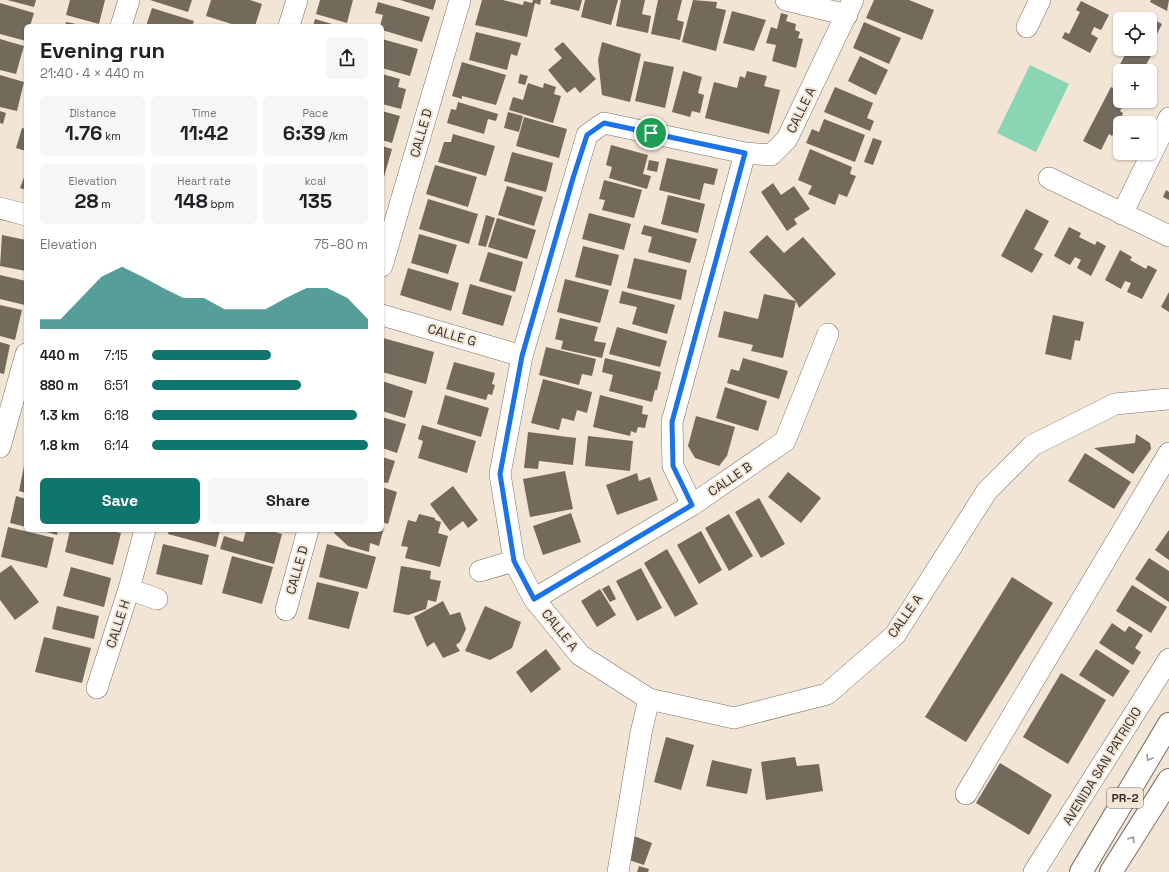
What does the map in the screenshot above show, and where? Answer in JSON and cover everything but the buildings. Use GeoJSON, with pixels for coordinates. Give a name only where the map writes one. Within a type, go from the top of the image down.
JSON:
{"type":"FeatureCollection","features":[{"type":"Feature","properties":{"kind":"main road","name":"PR-2"},"geometry":{"type":"LineString","coordinates":[[1081,872],[1169,724]]}},
{"type":"Feature","properties":{"kind":"main road","name":"PR-2"},"geometry":{"type":"LineString","coordinates":[[1111,872],[1169,780]]}},
{"type":"Feature","properties":{"kind":"street"},"geometry":{"type":"LineString","coordinates":[[122,24],[129,0]]}},
{"type":"Feature","properties":{"kind":"street"},"geometry":{"type":"LineString","coordinates":[[290,24],[297,0]]}},
{"type":"Feature","properties":{"kind":"street","name":"CALLE D"},"geometry":{"type":"LineString","coordinates":[[384,259],[460,0]]}},
{"type":"Feature","properties":{"kind":"street"},"geometry":{"type":"LineString","coordinates":[[786,0],[850,7]]}},
{"type":"Feature","properties":{"kind":"street"},"geometry":{"type":"LineString","coordinates":[[1027,27],[1040,0]]}},
{"type":"Feature","properties":{"kind":"street","name":"CALLE A"},"geometry":{"type":"LineString","coordinates":[[850,7],[787,139],[771,155],[745,153],[604,123],[587,135],[522,356],[500,474],[514,561],[534,599],[580,655],[649,699],[734,718],[827,694],[895,635],[987,491],[1033,445],[1115,404],[1169,399]]}},
{"type":"Feature","properties":{"kind":"street"},"geometry":{"type":"LineString","coordinates":[[1122,214],[1169,118]]}},
{"type":"Feature","properties":{"kind":"street"},"geometry":{"type":"LineString","coordinates":[[692,505],[673,466],[672,422],[745,153]]}},
{"type":"Feature","properties":{"kind":"street"},"geometry":{"type":"LineString","coordinates":[[1049,178],[1169,236]]}},
{"type":"Feature","properties":{"kind":"street"},"geometry":{"type":"LineString","coordinates":[[0,208],[24,214]]}},
{"type":"Feature","properties":{"kind":"street","name":"CALLE G"},"geometry":{"type":"LineString","coordinates":[[384,316],[522,356]]}},
{"type":"Feature","properties":{"kind":"street","name":"CALLE B"},"geometry":{"type":"LineString","coordinates":[[534,599],[692,505],[785,441],[828,334]]}},
{"type":"Feature","properties":{"kind":"street"},"geometry":{"type":"LineString","coordinates":[[0,447],[24,361]]}},
{"type":"Feature","properties":{"kind":"street"},"geometry":{"type":"LineString","coordinates":[[966,794],[1169,453]]}},
{"type":"Feature","properties":{"kind":"street"},"geometry":{"type":"LineString","coordinates":[[129,589],[144,532]]}},
{"type":"Feature","properties":{"kind":"street","name":"CALLE D"},"geometry":{"type":"LineString","coordinates":[[286,610],[307,532]]}},
{"type":"Feature","properties":{"kind":"street"},"geometry":{"type":"LineString","coordinates":[[480,571],[514,561]]}},
{"type":"Feature","properties":{"kind":"street","name":"CALLE H"},"geometry":{"type":"LineString","coordinates":[[97,688],[129,589],[157,599]]}},
{"type":"Feature","properties":{"kind":"street","name":"AVENIDA SAN PATRICIO"},"geometry":{"type":"LineString","coordinates":[[1034,872],[1169,659]]}},
{"type":"Feature","properties":{"kind":"street"},"geometry":{"type":"LineString","coordinates":[[618,872],[641,733],[649,699]]}},
{"type":"Feature","properties":{"kind":"green space"},"geometry":{"type":"Polygon","coordinates":[[[1030,65],[1069,84],[1036,152],[997,133],[1030,65]]]}},
{"type":"Feature","properties":{"kind":"route"},"geometry":{"type":"LineString","coordinates":[[604,123],[651,133],[745,153],[672,422],[673,466],[692,505],[534,599],[514,561],[500,474],[522,356],[573,178],[587,135],[604,123]]}}]}
